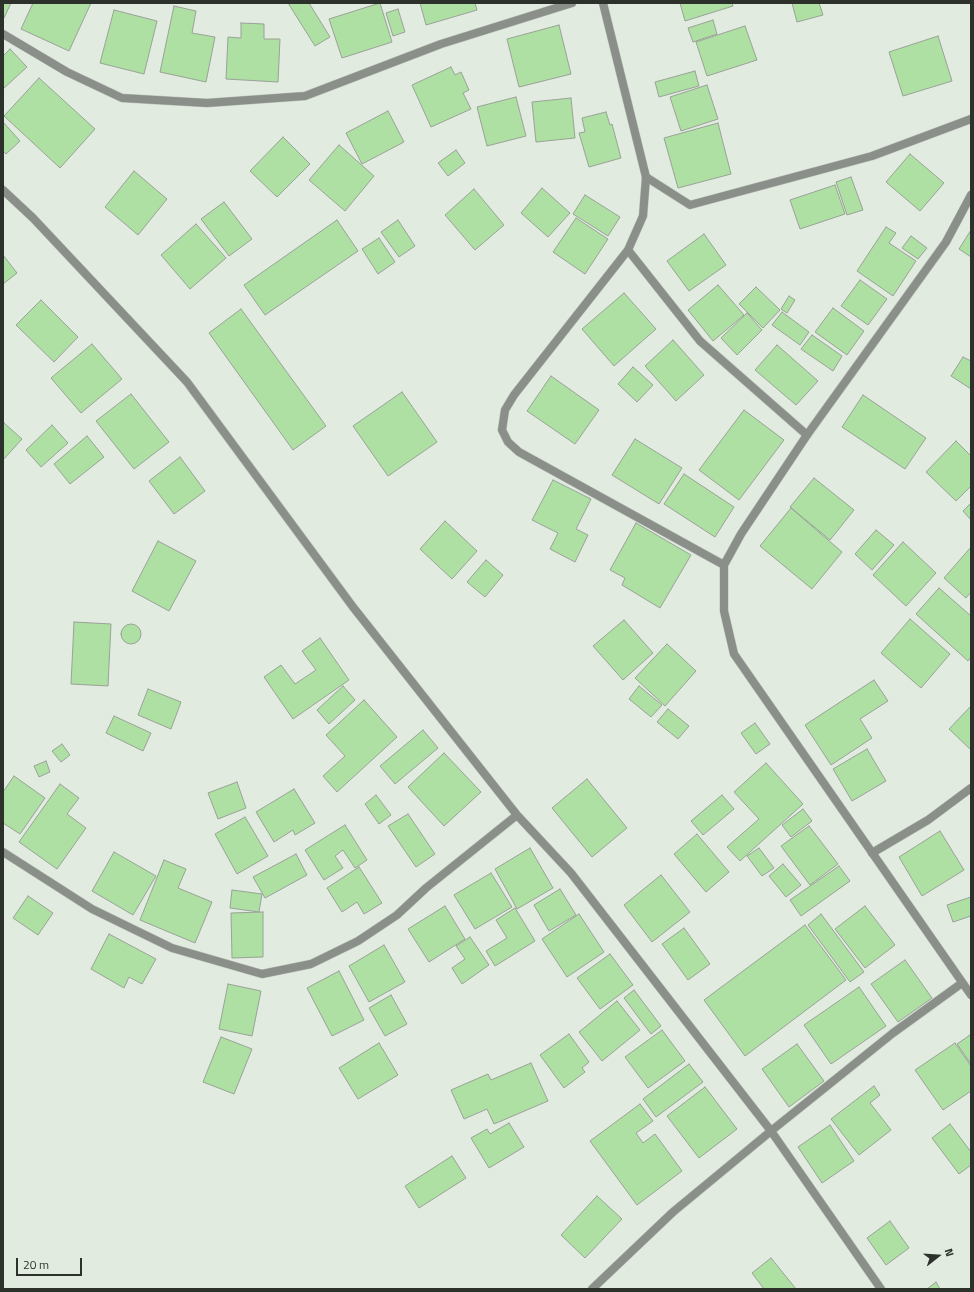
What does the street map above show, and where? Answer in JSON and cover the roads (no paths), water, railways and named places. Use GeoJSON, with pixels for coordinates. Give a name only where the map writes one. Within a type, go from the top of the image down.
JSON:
{"type":"FeatureCollection","features":[{"type":"Feature","properties":{"kind":"street"},"geometry":{"type":"LineString","coordinates":[[3,34],[67,72],[122,98],[207,103],[305,96],[441,44],[572,3]]}},
{"type":"Feature","properties":{"kind":"street"},"geometry":{"type":"LineString","coordinates":[[603,3],[646,177],[643,216],[628,250],[514,395],[505,410],[502,430],[508,442],[519,452],[724,565]]}},
{"type":"Feature","properties":{"kind":"street"},"geometry":{"type":"LineString","coordinates":[[646,177],[690,205],[872,156],[971,119]]}},
{"type":"Feature","properties":{"kind":"street"},"geometry":{"type":"LineString","coordinates":[[3,190],[33,218],[187,382],[353,607],[517,815],[571,873],[771,1131],[881,1289]]}},
{"type":"Feature","properties":{"kind":"street"},"geometry":{"type":"LineString","coordinates":[[971,195],[946,242],[807,435],[741,534],[724,565],[724,611],[734,654],[971,995]]}},
{"type":"Feature","properties":{"kind":"street"},"geometry":{"type":"LineString","coordinates":[[628,250],[700,341],[807,435]]}},
{"type":"Feature","properties":{"kind":"street"},"geometry":{"type":"LineString","coordinates":[[872,853],[928,820],[971,788]]}},
{"type":"Feature","properties":{"kind":"street"},"geometry":{"type":"LineString","coordinates":[[3,852],[92,909],[172,948],[262,974],[311,964],[358,941],[397,915],[426,888],[517,815]]}},
{"type":"Feature","properties":{"kind":"street"},"geometry":{"type":"LineString","coordinates":[[592,1289],[674,1212],[771,1131],[894,1033],[962,983]]}}]}
